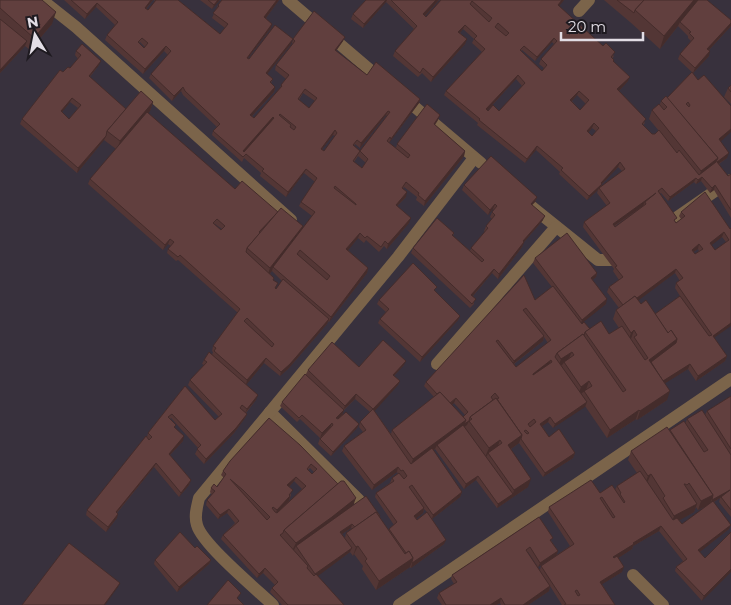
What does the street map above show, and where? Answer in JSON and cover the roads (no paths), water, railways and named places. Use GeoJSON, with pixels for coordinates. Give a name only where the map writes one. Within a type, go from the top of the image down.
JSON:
{"type":"FeatureCollection","features":[{"type":"Feature","properties":{"kind":"street"},"geometry":{"type":"LineString","coordinates":[[42,0],[83,34],[300,229]]}},
{"type":"Feature","properties":{"kind":"street"},"geometry":{"type":"LineString","coordinates":[[288,0],[489,170]]}},
{"type":"Feature","properties":{"kind":"street"},"geometry":{"type":"LineString","coordinates":[[579,12],[589,0]]}},
{"type":"Feature","properties":{"kind":"street"},"geometry":{"type":"LineString","coordinates":[[273,605],[206,541],[197,526],[196,513],[199,498],[398,257],[474,158]]}},
{"type":"Feature","properties":{"kind":"street"},"geometry":{"type":"LineString","coordinates":[[651,234],[731,180]]}},
{"type":"Feature","properties":{"kind":"street"},"geometry":{"type":"LineString","coordinates":[[526,202],[589,255],[598,260],[612,260],[636,245]]}},
{"type":"Feature","properties":{"kind":"street"},"geometry":{"type":"LineString","coordinates":[[437,364],[556,227]]}},
{"type":"Feature","properties":{"kind":"street"},"geometry":{"type":"LineString","coordinates":[[398,605],[731,379]]}},
{"type":"Feature","properties":{"kind":"street"},"geometry":{"type":"LineString","coordinates":[[270,412],[359,500]]}},
{"type":"Feature","properties":{"kind":"street"},"geometry":{"type":"LineString","coordinates":[[633,575],[663,605]]}}]}
